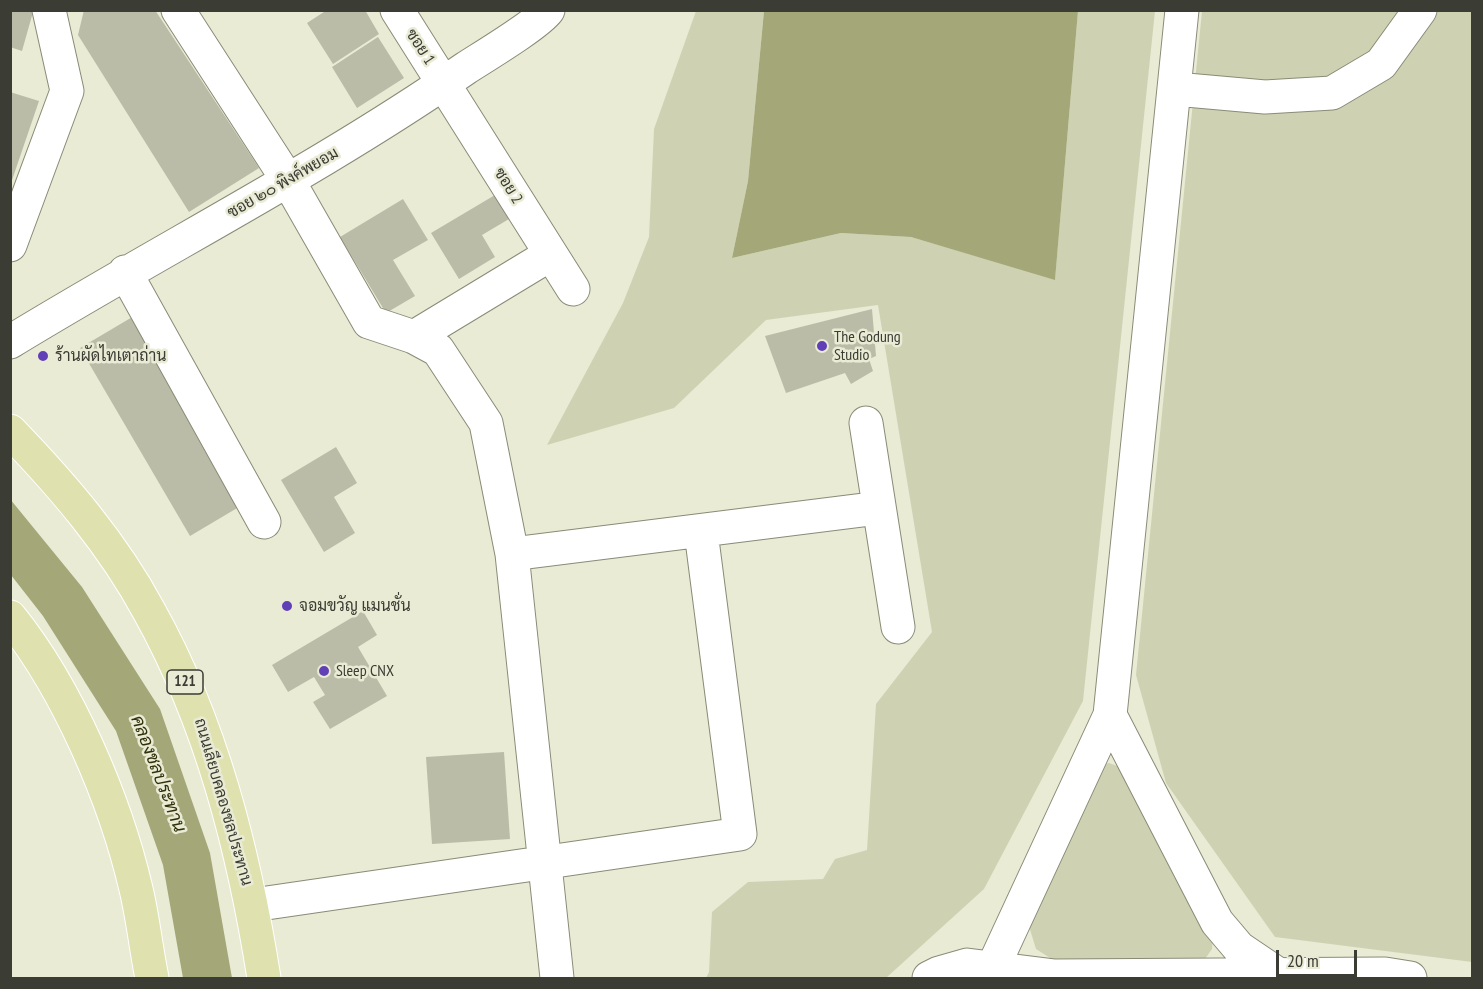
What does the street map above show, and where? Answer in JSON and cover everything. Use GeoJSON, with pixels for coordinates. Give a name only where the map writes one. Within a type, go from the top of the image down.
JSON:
{"type":"FeatureCollection","features":[{"type":"Feature","properties":{"kind":"main road","name":"ถนนเลียบคลองชลประทาน"},"geometry":{"type":"LineString","coordinates":[[10,431],[68,494],[101,536],[149,610],[192,698],[222,787],[253,905],[264,978]]}},
{"type":"Feature","properties":{"kind":"main road"},"geometry":{"type":"LineString","coordinates":[[10,617],[23,633],[76,724],[111,805],[136,889],[152,978]]}},
{"type":"Feature","properties":{"kind":"street"},"geometry":{"type":"LineString","coordinates":[[10,245],[67,91],[49,10]]}},
{"type":"Feature","properties":{"kind":"street"},"geometry":{"type":"LineString","coordinates":[[178,10],[289,182],[369,322],[414,337],[438,350],[486,423],[512,554],[547,862],[557,978]]}},
{"type":"Feature","properties":{"kind":"street","name":"ซอย 1"},"geometry":{"type":"LineString","coordinates":[[397,10],[443,84]]}},
{"type":"Feature","properties":{"kind":"street","name":"ซอย ๒๐ พิงค์พยอม"},"geometry":{"type":"LineString","coordinates":[[10,342],[125,272],[289,182],[443,84],[548,10]]}},
{"type":"Feature","properties":{"kind":"street"},"geometry":{"type":"LineString","coordinates":[[991,973],[1110,715],[1182,10]]}},
{"type":"Feature","properties":{"kind":"street"},"geometry":{"type":"LineString","coordinates":[[1175,89],[1265,97],[1332,93],[1381,64],[1420,10]]}},
{"type":"Feature","properties":{"kind":"street","name":"ซอย 2"},"geometry":{"type":"LineString","coordinates":[[443,84],[573,289]]}},
{"type":"Feature","properties":{"kind":"street"},"geometry":{"type":"LineString","coordinates":[[414,337],[551,254]]}},
{"type":"Feature","properties":{"kind":"street"},"geometry":{"type":"LineString","coordinates":[[125,272],[264,522]]}},
{"type":"Feature","properties":{"kind":"street"},"geometry":{"type":"LineString","coordinates":[[866,423],[898,627]]}},
{"type":"Feature","properties":{"kind":"street"},"geometry":{"type":"LineString","coordinates":[[512,554],[879,508]]}},
{"type":"Feature","properties":{"kind":"street"},"geometry":{"type":"LineString","coordinates":[[253,905],[740,834],[701,532]]}},
{"type":"Feature","properties":{"kind":"street"},"geometry":{"type":"LineString","coordinates":[[1110,715],[1217,922],[1239,948],[1276,973]]}},
{"type":"Feature","properties":{"kind":"street"},"geometry":{"type":"LineString","coordinates":[[929,978],[967,966],[991,973],[1055,976],[1276,973],[1385,974],[1410,978]]}},
{"type":"Feature","properties":{"kind":"shaded area"},"geometry":{"type":"Polygon","coordinates":[[[696,11],[764,11],[748,181],[732,258],[841,233],[911,237],[1055,279],[1078,11],[1155,11],[1083,701],[984,889],[886,978],[706,978],[709,972],[712,912],[748,882],[823,879],[835,859],[867,850],[876,704],[932,632],[878,305],[766,320],[674,408],[547,445],[623,303],[649,237],[654,129],[696,11]]]}},
{"type":"Feature","properties":{"kind":"shaded area"},"geometry":{"type":"Polygon","coordinates":[[[1202,11],[1472,11],[1472,962],[1275,937],[1166,783],[1136,675],[1202,11]]]}},
{"type":"Feature","properties":{"kind":"shaded area"},"geometry":{"type":"Polygon","coordinates":[[[1109,763],[1120,767],[1213,935],[1212,949],[1205,959],[1058,963],[1036,949],[1028,923],[1095,766],[1109,763]]]}},
{"type":"Feature","properties":{"kind":"water"},"geometry":{"type":"Polygon","coordinates":[[[764,11],[1078,11],[1055,280],[911,237],[841,233],[732,258],[748,181],[764,11]]]}},
{"type":"Feature","properties":{"kind":"water","name":"คลองชลประทาน"},"geometry":{"type":"Polygon","coordinates":[[[10,499],[82,587],[160,709],[210,853],[232,978],[183,978],[163,865],[116,731],[43,616],[11,575],[10,499]]]}},
{"type":"Feature","properties":{"kind":"building"},"geometry":{"type":"Polygon","coordinates":[[[10,10],[33,12],[22,51],[10,47],[10,10]]]}},
{"type":"Feature","properties":{"kind":"building"},"geometry":{"type":"Polygon","coordinates":[[[84,10],[155,10],[259,168],[189,212],[78,35],[84,10]]]}},
{"type":"Feature","properties":{"kind":"building"},"geometry":{"type":"Polygon","coordinates":[[[327,10],[365,10],[379,34],[333,64],[307,23],[327,10]]]}},
{"type":"Feature","properties":{"kind":"building"},"geometry":{"type":"Polygon","coordinates":[[[378,37],[404,78],[357,108],[332,67],[378,37]]]}},
{"type":"Feature","properties":{"kind":"building"},"geometry":{"type":"Polygon","coordinates":[[[10,92],[39,101],[11,183],[10,183],[10,92]]]}},
{"type":"Feature","properties":{"kind":"building"},"geometry":{"type":"Polygon","coordinates":[[[495,195],[509,219],[482,235],[495,257],[459,279],[431,233],[495,195]]]}},
{"type":"Feature","properties":{"kind":"building"},"geometry":{"type":"Polygon","coordinates":[[[403,199],[428,240],[393,260],[415,296],[386,313],[340,237],[403,199]]]}},
{"type":"Feature","properties":{"kind":"building","name":"The Godung Studio"},"geometry":{"type":"Polygon","coordinates":[[[872,309],[876,356],[869,359],[873,371],[851,384],[845,373],[786,393],[765,336],[872,309]]]}},
{"type":"Feature","properties":{"kind":"building"},"geometry":{"type":"Polygon","coordinates":[[[139,313],[249,501],[190,536],[80,348],[139,313]]]}},
{"type":"Feature","properties":{"kind":"building"},"geometry":{"type":"Polygon","coordinates":[[[336,447],[357,483],[334,497],[355,533],[324,552],[281,480],[336,447]]]}},
{"type":"Feature","properties":{"kind":"building","name":"Sleep CNX"},"geometry":{"type":"Polygon","coordinates":[[[363,611],[377,635],[358,647],[387,696],[330,729],[313,702],[325,695],[314,677],[288,692],[272,665],[363,611]]]}},
{"type":"Feature","properties":{"kind":"building"},"geometry":{"type":"Polygon","coordinates":[[[504,752],[510,839],[432,844],[426,757],[504,752]]]}},
{"type":"Feature","properties":{"kind":"place","name":"The Godung Studio"},"geometry":{"type":"Point","coordinates":[822,346]}},
{"type":"Feature","properties":{"kind":"place","name":"ร้านผัดไทเตาถ่าน"},"geometry":{"type":"Point","coordinates":[43,356]}},
{"type":"Feature","properties":{"kind":"place","name":"จอมขวัญ แมนชั่น"},"geometry":{"type":"Point","coordinates":[287,606]}},
{"type":"Feature","properties":{"kind":"place","name":"Sleep CNX"},"geometry":{"type":"Point","coordinates":[324,671]}}]}
